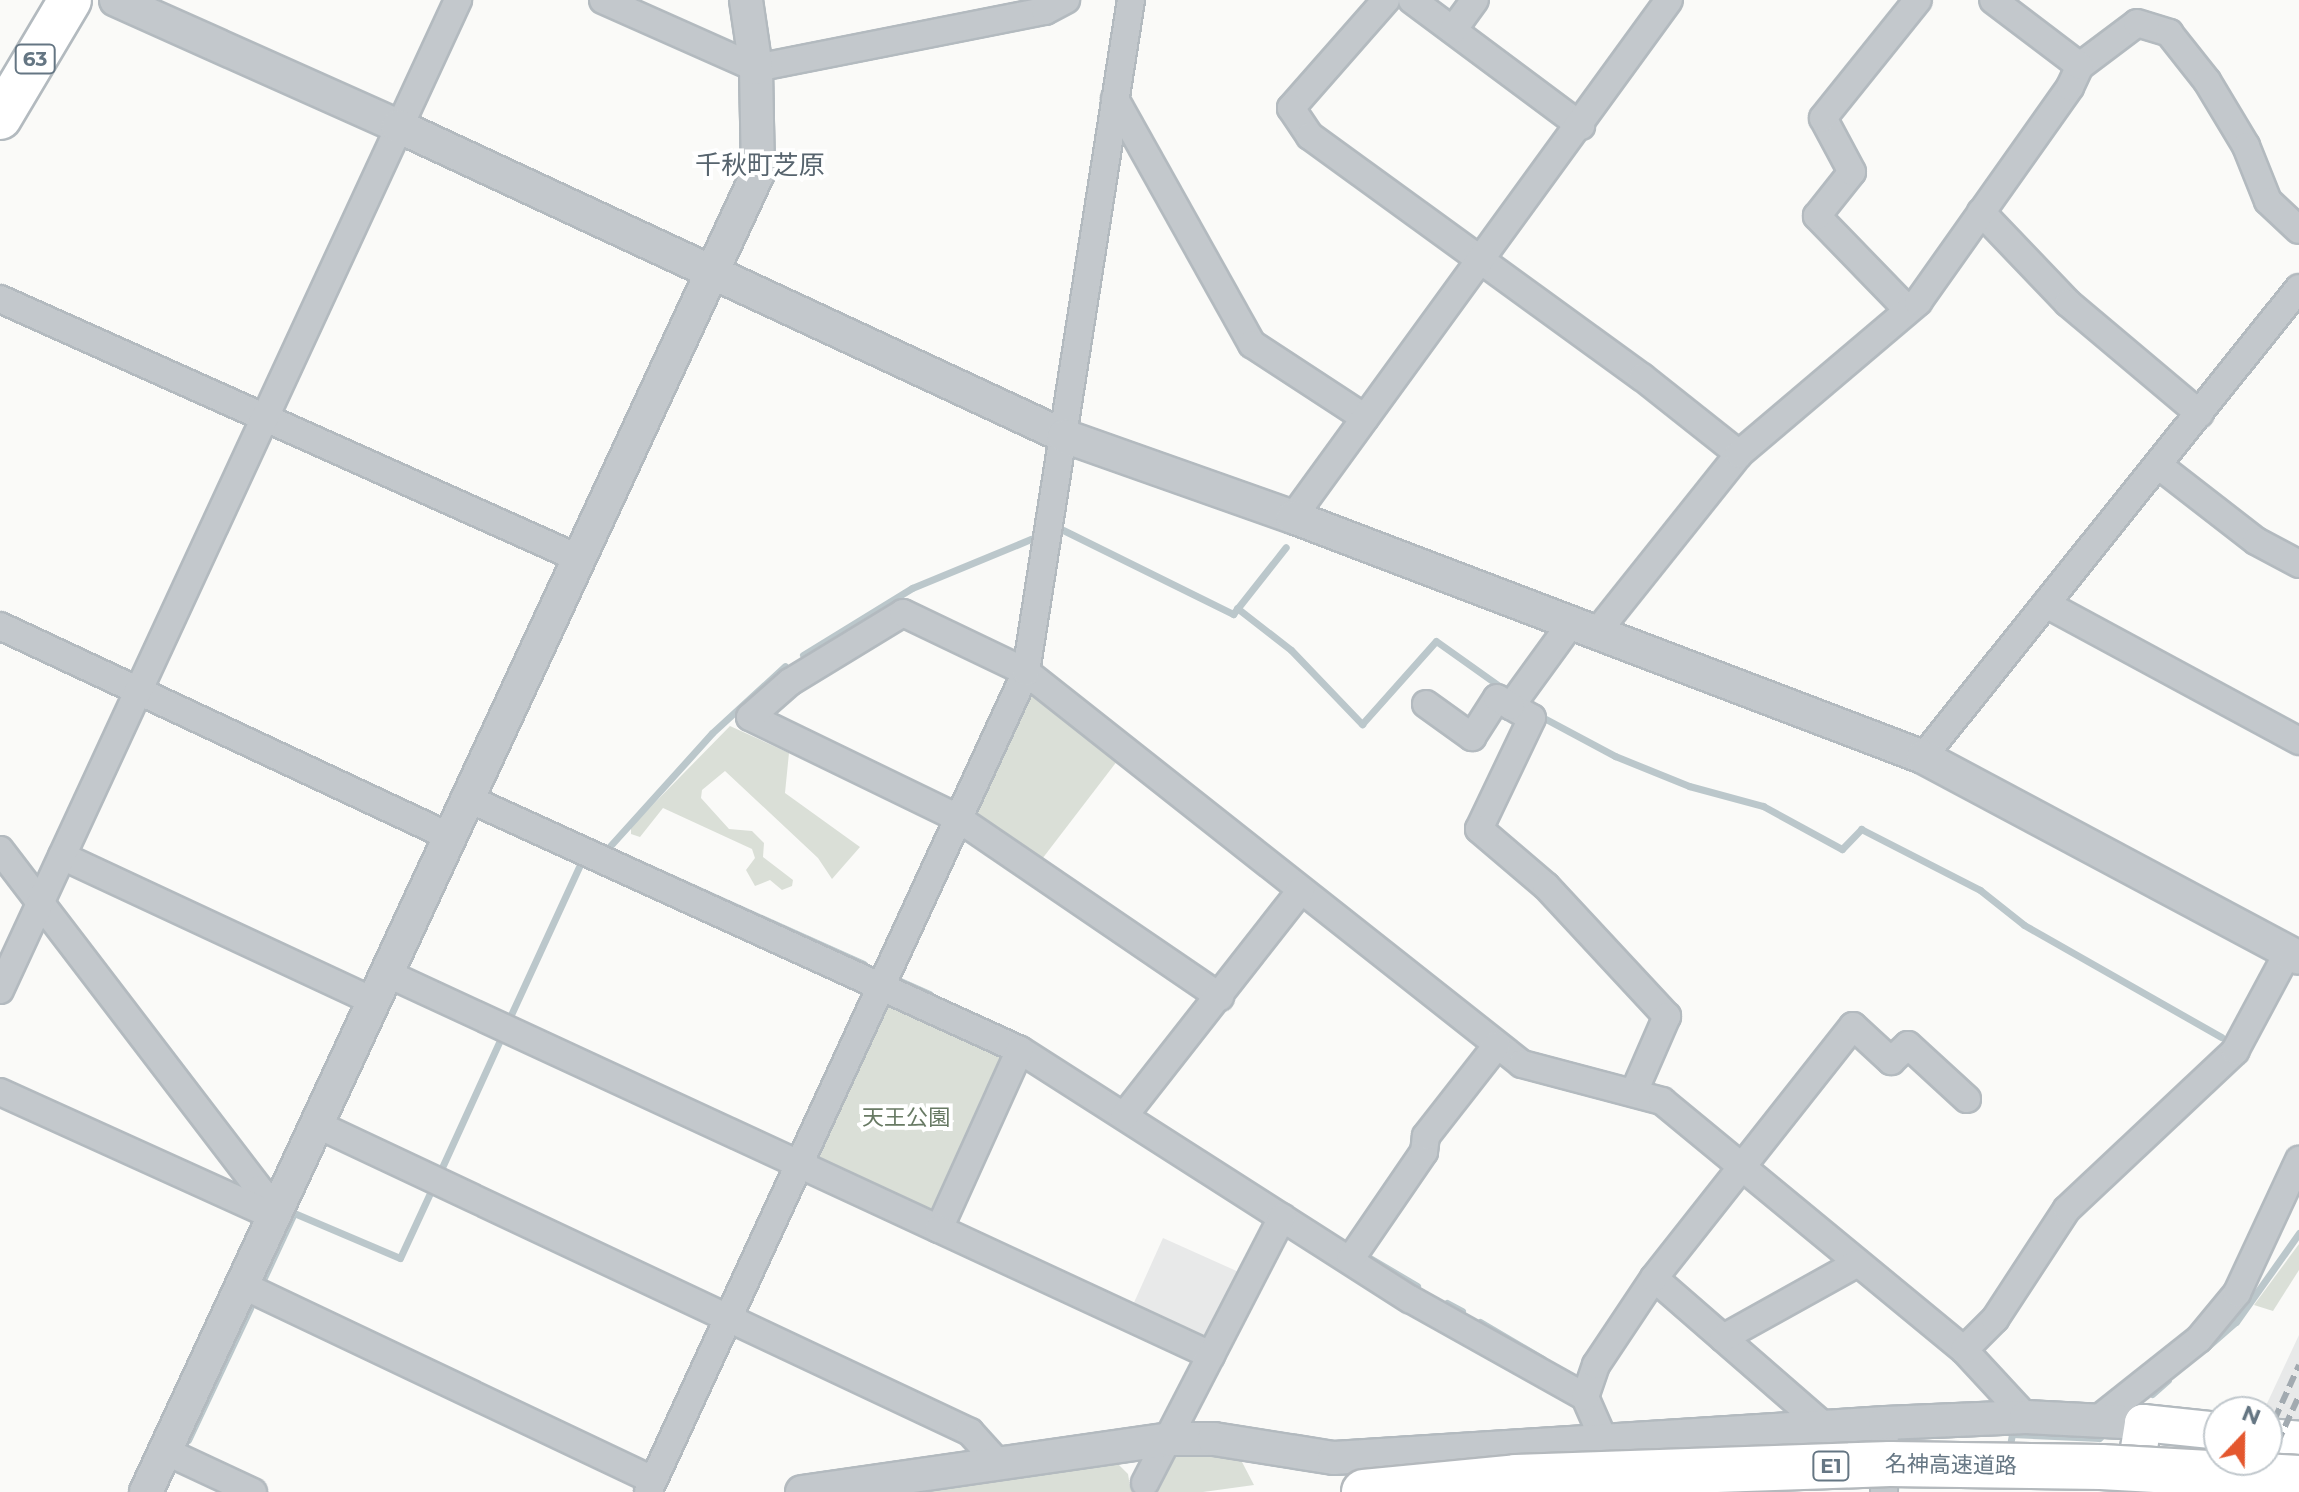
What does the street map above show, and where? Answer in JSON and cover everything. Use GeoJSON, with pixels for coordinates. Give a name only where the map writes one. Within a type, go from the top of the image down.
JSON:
{"type":"FeatureCollection","features":[{"type":"Feature","properties":{"kind":"highway","name":"名神高速道路"},"geometry":{"type":"LineString","coordinates":[[1364,1492],[1516,1477],[1890,1464],[2101,1467],[2299,1478]]}},
{"type":"Feature","properties":{"kind":"main road","name":"63"},"geometry":{"type":"LineString","coordinates":[[0,118],[70,0]]}},
{"type":"Feature","properties":{"kind":"main road"},"geometry":{"type":"LineString","coordinates":[[2132,1492],[2143,1423],[2203,1429]]}},
{"type":"Feature","properties":{"kind":"street"},"geometry":{"type":"LineString","coordinates":[[116,0],[398,126],[1064,436],[1293,517],[1923,757],[2293,955],[2235,1051],[2067,1209],[1995,1319],[1964,1350]]}},
{"type":"Feature","properties":{"kind":"street"},"geometry":{"type":"LineString","coordinates":[[0,990],[458,0]]}},
{"type":"Feature","properties":{"kind":"street"},"geometry":{"type":"LineString","coordinates":[[603,0],[756,68],[1045,11],[1066,0]]}},
{"type":"Feature","properties":{"kind":"street"},"geometry":{"type":"LineString","coordinates":[[146,1492],[758,173],[756,68],[746,0]]}},
{"type":"Feature","properties":{"kind":"street"},"geometry":{"type":"LineString","coordinates":[[242,1285],[649,1485],[1026,672],[1131,0]]}},
{"type":"Feature","properties":{"kind":"street"},"geometry":{"type":"LineString","coordinates":[[1386,0],[1291,108],[1310,136],[1480,257],[1739,454]]}},
{"type":"Feature","properties":{"kind":"street"},"geometry":{"type":"LineString","coordinates":[[1412,0],[1581,126]]}},
{"type":"Feature","properties":{"kind":"street"},"geometry":{"type":"LineString","coordinates":[[1453,30],[1475,0]]}},
{"type":"Feature","properties":{"kind":"street"},"geometry":{"type":"LineString","coordinates":[[1293,517],[1480,257],[1581,126],[1669,0]]}},
{"type":"Feature","properties":{"kind":"street"},"geometry":{"type":"LineString","coordinates":[[1908,310],[1817,216],[1852,172],[1823,118],[1918,0]]}},
{"type":"Feature","properties":{"kind":"street"},"geometry":{"type":"LineString","coordinates":[[1993,0],[2080,66]]}},
{"type":"Feature","properties":{"kind":"street"},"geometry":{"type":"LineString","coordinates":[[1511,706],[1739,454],[1908,310],[1981,212],[2080,66],[2137,23],[2169,33],[2207,81],[2239,133],[2268,201],[2299,230]]}},
{"type":"Feature","properties":{"kind":"street"},"geometry":{"type":"LineString","coordinates":[[1115,99],[1252,344],[1365,418]]}},
{"type":"Feature","properties":{"kind":"street"},"geometry":{"type":"LineString","coordinates":[[1981,212],[2068,303],[2200,414]]}},
{"type":"Feature","properties":{"kind":"street"},"geometry":{"type":"LineString","coordinates":[[1923,757],[2299,288]]}},
{"type":"Feature","properties":{"kind":"street"},"geometry":{"type":"LineString","coordinates":[[0,299],[578,558]]}},
{"type":"Feature","properties":{"kind":"street"},"geometry":{"type":"LineString","coordinates":[[2158,465],[2256,541],[2299,564]]}},
{"type":"Feature","properties":{"kind":"street"},"geometry":{"type":"LineString","coordinates":[[2046,604],[2299,741]]}},
{"type":"Feature","properties":{"kind":"street"},"geometry":{"type":"LineString","coordinates":[[1220,997],[958,818],[750,717],[790,682],[903,613],[1026,672],[1522,1064],[1662,1101],[1964,1350],[2026,1417]]}},
{"type":"Feature","properties":{"kind":"street"},"geometry":{"type":"LineString","coordinates":[[0,626],[449,836]]}},
{"type":"Feature","properties":{"kind":"street"},"geometry":{"type":"LineString","coordinates":[[1426,704],[1472,737],[1497,698],[1532,718],[1479,829],[1546,886],[1667,1016],[1634,1092]]}},
{"type":"Feature","properties":{"kind":"street"},"geometry":{"type":"LineString","coordinates":[[467,798],[1020,1050],[1350,1260],[1585,1397],[1603,1438]]}},
{"type":"Feature","properties":{"kind":"street"},"geometry":{"type":"LineString","coordinates":[[0,850],[259,1189],[273,1216]]}},
{"type":"Feature","properties":{"kind":"street"},"geometry":{"type":"LineString","coordinates":[[62,856],[797,1163],[1211,1355]]}},
{"type":"Feature","properties":{"kind":"street"},"geometry":{"type":"LineString","coordinates":[[1124,1116],[1301,890]]}},
{"type":"Feature","properties":{"kind":"street"},"geometry":{"type":"LineString","coordinates":[[1585,1397],[1596,1365],[1654,1278],[1853,1026],[1891,1061],[1908,1045],[1967,1099]]}},
{"type":"Feature","properties":{"kind":"street"},"geometry":{"type":"LineString","coordinates":[[1350,1260],[1424,1152],[1426,1136],[1497,1045]]}},
{"type":"Feature","properties":{"kind":"street"},"geometry":{"type":"LineString","coordinates":[[939,1229],[1020,1050]]}},
{"type":"Feature","properties":{"kind":"street"},"geometry":{"type":"LineString","coordinates":[[0,1092],[273,1216]]}},
{"type":"Feature","properties":{"kind":"street"},"geometry":{"type":"LineString","coordinates":[[316,1124],[970,1432],[998,1463]]}},
{"type":"Feature","properties":{"kind":"street"},"geometry":{"type":"LineString","coordinates":[[2097,1420],[2199,1339],[2237,1293],[2299,1160]]}},
{"type":"Feature","properties":{"kind":"street"},"geometry":{"type":"LineString","coordinates":[[1145,1483],[1282,1217]]}},
{"type":"Feature","properties":{"kind":"street"},"geometry":{"type":"LineString","coordinates":[[1723,1338],[1858,1263]]}},
{"type":"Feature","properties":{"kind":"street"},"geometry":{"type":"LineString","coordinates":[[1654,1278],[1823,1425]]}},
{"type":"Feature","properties":{"kind":"street"},"geometry":{"type":"LineString","coordinates":[[802,1492],[1168,1439],[1214,1439],[1334,1458],[1823,1425],[2026,1417],[2143,1423]]}},
{"type":"Feature","properties":{"kind":"street"},"geometry":{"type":"LineString","coordinates":[[1884,1492],[1885,1423]]}},
{"type":"Feature","properties":{"kind":"street"},"geometry":{"type":"LineString","coordinates":[[1503,1445],[1505,1492]]}},
{"type":"Feature","properties":{"kind":"street"},"geometry":{"type":"LineString","coordinates":[[165,1451],[253,1492]]}},
{"type":"Feature","properties":{"kind":"shaded area"},"geometry":{"type":"Polygon","coordinates":[[[1163,1238],[1241,1273],[1209,1332],[1199,1337],[1132,1307],[1163,1238]]]}},
{"type":"Feature","properties":{"kind":"shaded area"},"geometry":{"type":"Polygon","coordinates":[[[2299,1335],[2299,1425],[2283,1425],[2283,1396],[2270,1396],[2299,1335]]]}},
{"type":"Feature","properties":{"kind":"green space"},"geometry":{"type":"Polygon","coordinates":[[[1031,693],[1121,756],[1039,863],[979,820],[976,812],[1031,693]]]}},
{"type":"Feature","properties":{"kind":"green space"},"geometry":{"type":"Polygon","coordinates":[[[730,726],[789,753],[785,793],[860,847],[832,879],[818,858],[725,771],[702,790],[701,798],[729,829],[752,831],[764,843],[763,857],[793,880],[792,886],[782,890],[770,880],[755,886],[746,870],[755,858],[752,849],[663,808],[640,837],[631,834],[631,827],[730,726]]]}},
{"type":"Feature","properties":{"kind":"green space","name":"天王公園"},"geometry":{"type":"Polygon","coordinates":[[[899,1003],[1003,1054],[1004,1063],[939,1207],[929,1211],[819,1160],[817,1153],[884,1006],[899,1003]]]}},
{"type":"Feature","properties":{"kind":"green space"},"geometry":{"type":"Polygon","coordinates":[[[2299,1244],[2299,1270],[2273,1311],[2254,1305],[2299,1244]]]}},
{"type":"Feature","properties":{"kind":"green space"},"geometry":{"type":"Polygon","coordinates":[[[1221,1450],[1242,1462],[1254,1485],[1203,1492],[891,1492],[1102,1460],[1117,1463],[1128,1474],[1130,1486],[1154,1482],[1174,1455],[1221,1450]]]}},
{"type":"Feature","properties":{"kind":"waterway"},"geometry":{"type":"LineString","coordinates":[[1063,530],[1233,614],[1286,547]]}},
{"type":"Feature","properties":{"kind":"waterway"},"geometry":{"type":"LineString","coordinates":[[803,655],[912,588],[1031,539]]}},
{"type":"Feature","properties":{"kind":"waterway"},"geometry":{"type":"LineString","coordinates":[[1237,608],[1291,650],[1362,724],[1436,641],[1505,690]]}},
{"type":"Feature","properties":{"kind":"waterway"},"geometry":{"type":"LineString","coordinates":[[610,846],[712,733],[785,666]]}},
{"type":"Feature","properties":{"kind":"waterway"},"geometry":{"type":"LineString","coordinates":[[1542,717],[1615,756],[1689,786],[1763,806],[1842,849],[1861,829],[1980,890],[2024,925],[2221,1037]]}},
{"type":"Feature","properties":{"kind":"waterway"},"geometry":{"type":"LineString","coordinates":[[590,841],[864,964]]}},
{"type":"Feature","properties":{"kind":"waterway"},"geometry":{"type":"LineString","coordinates":[[509,1019],[582,860]]}},
{"type":"Feature","properties":{"kind":"waterway"},"geometry":{"type":"LineString","coordinates":[[900,981],[929,994]]}},
{"type":"Feature","properties":{"kind":"waterway"},"geometry":{"type":"LineString","coordinates":[[439,1174],[501,1038]]}},
{"type":"Feature","properties":{"kind":"waterway"},"geometry":{"type":"LineString","coordinates":[[262,1282],[294,1213],[400,1258],[431,1191]]}},
{"type":"Feature","properties":{"kind":"waterway"},"geometry":{"type":"LineString","coordinates":[[2208,1346],[2236,1322],[2299,1233]]}},
{"type":"Feature","properties":{"kind":"waterway"},"geometry":{"type":"LineString","coordinates":[[1368,1257],[1417,1286]]}},
{"type":"Feature","properties":{"kind":"waterway"},"geometry":{"type":"LineString","coordinates":[[1447,1303],[1462,1311]]}},
{"type":"Feature","properties":{"kind":"waterway"},"geometry":{"type":"LineString","coordinates":[[188,1440],[250,1308]]}},
{"type":"Feature","properties":{"kind":"waterway"},"geometry":{"type":"LineString","coordinates":[[1480,1322],[1543,1359]]}},
{"type":"Feature","properties":{"kind":"waterway"},"geometry":{"type":"LineString","coordinates":[[2152,1394],[2168,1380]]}},
{"type":"Feature","properties":{"kind":"waterway"},"geometry":{"type":"LineString","coordinates":[[2009,1451],[2012,1434],[2099,1438],[2106,1432]]}},
{"type":"Feature","properties":{"kind":"railway"},"geometry":{"type":"LineString","coordinates":[[2283,1400],[2299,1365]]}},
{"type":"Feature","properties":{"kind":"railway"},"geometry":{"type":"LineString","coordinates":[[2255,1492],[2299,1396]]}},
{"type":"Feature","properties":{"kind":"railway"},"geometry":{"type":"LineString","coordinates":[[2242,1492],[2249,1476]]}},
{"type":"Feature","properties":{"kind":"district","name":"千秋町芝原"},"geometry":{"type":"Point","coordinates":[760,166]}}]}
